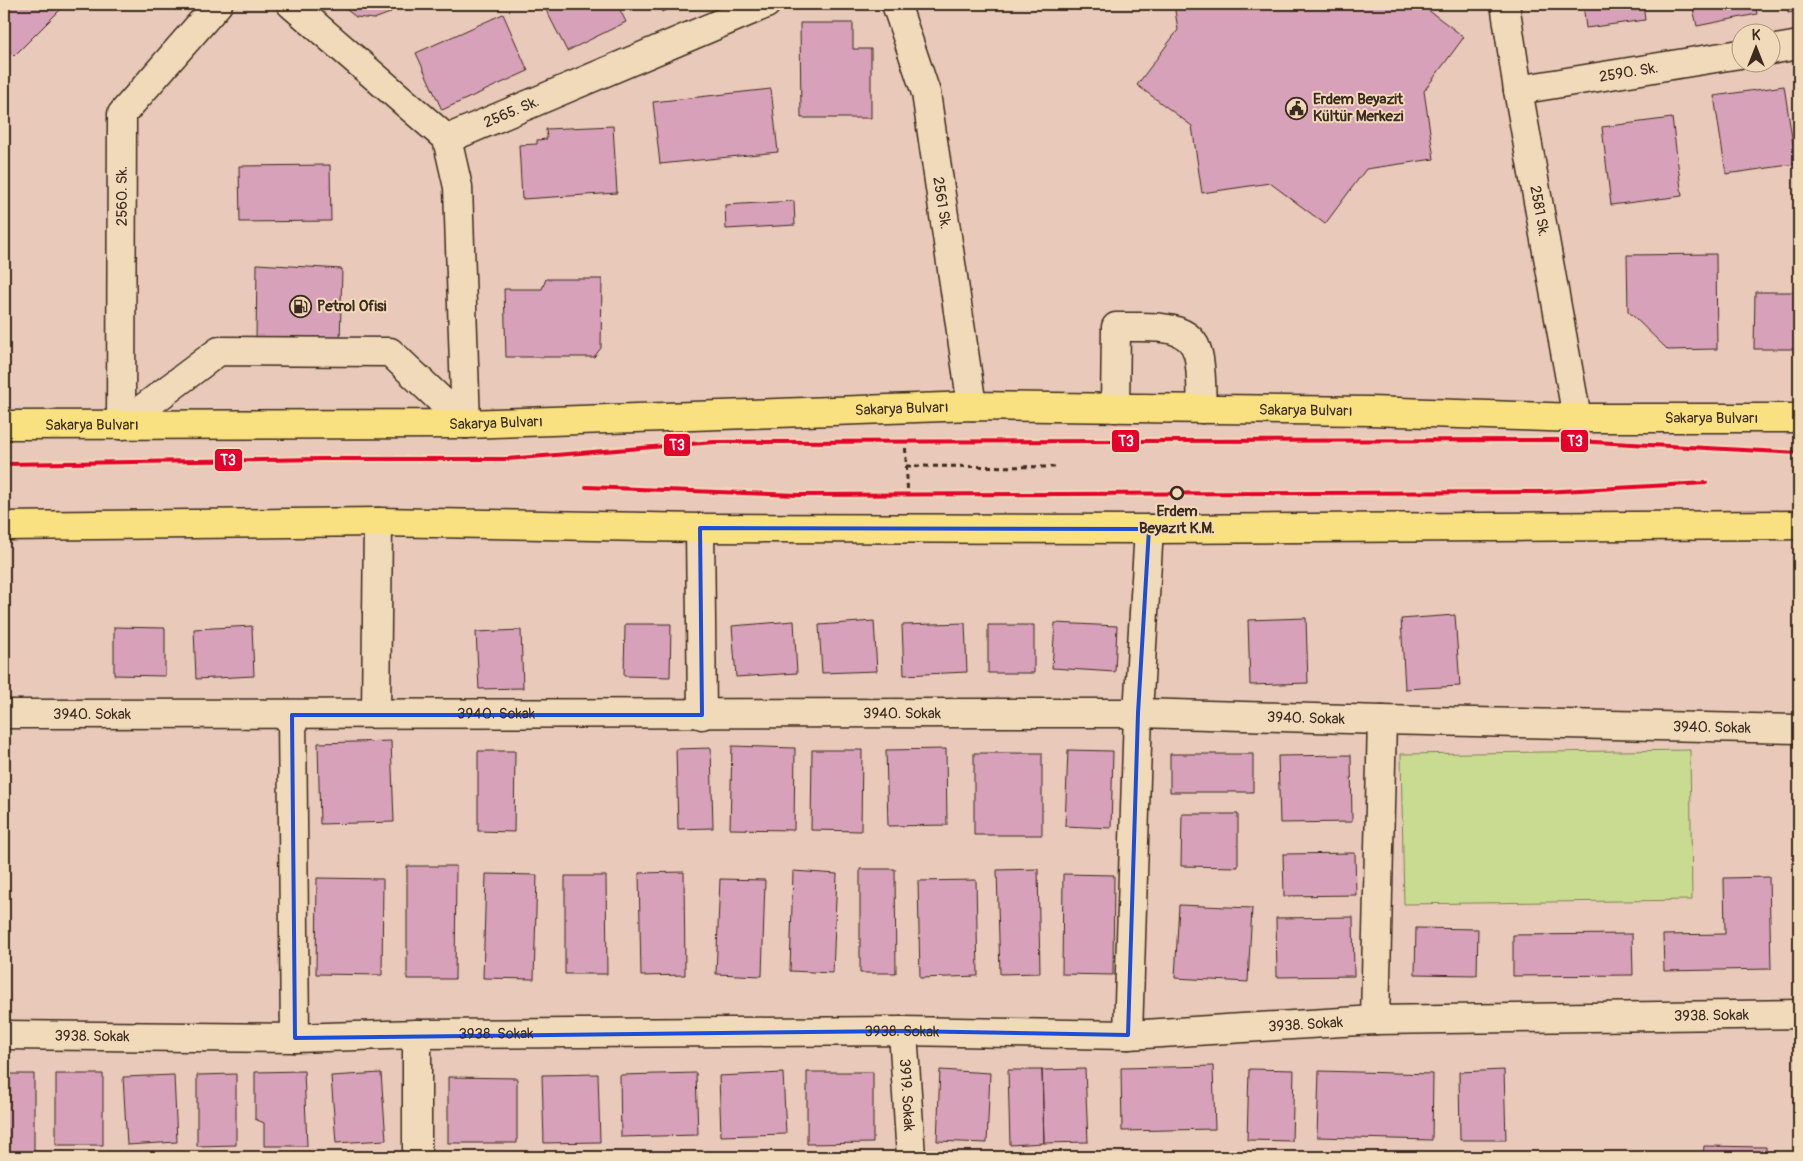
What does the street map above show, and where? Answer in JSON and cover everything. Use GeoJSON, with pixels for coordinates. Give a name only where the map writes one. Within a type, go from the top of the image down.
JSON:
{"type":"FeatureCollection","features":[{"type":"Feature","properties":{"kind":"main road","name":"Sakarya Bulvarı"},"geometry":{"type":"LineString","coordinates":[[4,425],[466,424],[972,406],[1370,411],[1577,418],[1799,418]]}},
{"type":"Feature","properties":{"kind":"main road"},"geometry":{"type":"LineString","coordinates":[[4,526],[378,522],[700,528],[909,529],[1799,525]]}},
{"type":"Feature","properties":{"kind":"street","name":"2560. Sk."},"geometry":{"type":"LineString","coordinates":[[121,425],[122,114],[218,4]]}},
{"type":"Feature","properties":{"kind":"street"},"geometry":{"type":"LineString","coordinates":[[291,4],[446,139],[458,188],[466,424]]}},
{"type":"Feature","properties":{"kind":"street","name":"2565. Sk."},"geometry":{"type":"LineString","coordinates":[[446,139],[766,4]]}},
{"type":"Feature","properties":{"kind":"street","name":"2561 Sk."},"geometry":{"type":"LineString","coordinates":[[896,4],[926,93],[972,406]]}},
{"type":"Feature","properties":{"kind":"street","name":"2581 Sk."},"geometry":{"type":"LineString","coordinates":[[1505,4],[1518,90],[1577,418]]}},
{"type":"Feature","properties":{"kind":"street"},"geometry":{"type":"LineString","coordinates":[[1780,48],[1799,45]]}},
{"type":"Feature","properties":{"kind":"street","name":"2590. Sk."},"geometry":{"type":"LineString","coordinates":[[1518,90],[1730,56]]}},
{"type":"Feature","properties":{"kind":"street"},"geometry":{"type":"LineString","coordinates":[[1115,408],[1116,327],[1178,330],[1187,336],[1194,344],[1199,356],[1202,409]]}},
{"type":"Feature","properties":{"kind":"street"},"geometry":{"type":"LineString","coordinates":[[121,425],[219,350],[390,352],[466,424]]}},
{"type":"Feature","properties":{"kind":"street"},"geometry":{"type":"LineString","coordinates":[[376,713],[378,522]]}},
{"type":"Feature","properties":{"kind":"street"},"geometry":{"type":"LineString","coordinates":[[700,528],[702,715]]}},
{"type":"Feature","properties":{"kind":"street"},"geometry":{"type":"LineString","coordinates":[[1128,1035],[1138,713],[1149,529]]}},
{"type":"Feature","properties":{"kind":"street","name":"3940. Sokak"},"geometry":{"type":"LineString","coordinates":[[4,714],[292,715],[376,713],[702,715],[1138,713],[1799,728]]}},
{"type":"Feature","properties":{"kind":"street"},"geometry":{"type":"LineString","coordinates":[[292,715],[295,1038]]}},
{"type":"Feature","properties":{"kind":"street"},"geometry":{"type":"LineString","coordinates":[[1375,1020],[1382,720]]}},
{"type":"Feature","properties":{"kind":"street","name":"3938. Sokak"},"geometry":{"type":"LineString","coordinates":[[4,1035],[295,1038],[417,1034],[903,1031],[1128,1035],[1375,1020],[1799,1014]]}},
{"type":"Feature","properties":{"kind":"street","name":"3919. Sokak"},"geometry":{"type":"LineString","coordinates":[[903,1031],[911,1157]]}},
{"type":"Feature","properties":{"kind":"street"},"geometry":{"type":"LineString","coordinates":[[417,1034],[417,1157]]}},
{"type":"Feature","properties":{"kind":"path"},"geometry":{"type":"LineString","coordinates":[[904,409],[909,529]]}},
{"type":"Feature","properties":{"kind":"path"},"geometry":{"type":"LineString","coordinates":[[906,466],[1056,467]]}},
{"type":"Feature","properties":{"kind":"highlighted area"},"geometry":{"type":"Polygon","coordinates":[[[700,528],[1149,529],[1138,713],[1128,1035],[903,1031],[295,1038],[292,715],[702,715],[700,528]]]}},
{"type":"Feature","properties":{"kind":"green space"},"geometry":{"type":"Polygon","coordinates":[[[1690,750],[1692,900],[1404,904],[1401,754],[1690,750]]]}},
{"type":"Feature","properties":{"kind":"building"},"geometry":{"type":"Polygon","coordinates":[[[4,4],[66,4],[14,56],[4,46],[4,4]]]}},
{"type":"Feature","properties":{"kind":"building"},"geometry":{"type":"Polygon","coordinates":[[[339,4],[397,4],[390,13],[374,19],[356,17],[339,4]]]}},
{"type":"Feature","properties":{"kind":"building"},"geometry":{"type":"Polygon","coordinates":[[[543,4],[617,4],[626,22],[567,51],[543,4]]]}},
{"type":"Feature","properties":{"kind":"building"},"geometry":{"type":"Polygon","coordinates":[[[658,4],[680,4],[662,12],[658,4]]]}},
{"type":"Feature","properties":{"kind":"building","name":"Erdem Beyazit Kültür Merkezi"},"geometry":{"type":"Polygon","coordinates":[[[1174,4],[1420,4],[1464,37],[1424,91],[1434,159],[1366,169],[1325,224],[1270,183],[1202,193],[1192,126],[1137,85],[1178,30],[1174,4]]]}},
{"type":"Feature","properties":{"kind":"building"},"geometry":{"type":"Polygon","coordinates":[[[1583,4],[1643,4],[1645,20],[1586,28],[1583,4]]]}},
{"type":"Feature","properties":{"kind":"building"},"geometry":{"type":"Polygon","coordinates":[[[1692,4],[1755,4],[1757,14],[1697,26],[1692,4]]]}},
{"type":"Feature","properties":{"kind":"building"},"geometry":{"type":"Polygon","coordinates":[[[1787,4],[1799,4],[1799,11],[1788,13],[1787,4]]]}},
{"type":"Feature","properties":{"kind":"building"},"geometry":{"type":"Polygon","coordinates":[[[503,14],[528,71],[442,110],[416,53],[503,14]]]}},
{"type":"Feature","properties":{"kind":"building"},"geometry":{"type":"Polygon","coordinates":[[[800,23],[853,23],[853,49],[871,49],[871,118],[801,118],[800,23]]]}},
{"type":"Feature","properties":{"kind":"building"},"geometry":{"type":"Polygon","coordinates":[[[1784,86],[1796,164],[1726,174],[1714,96],[1784,86]]]}},
{"type":"Feature","properties":{"kind":"building"},"geometry":{"type":"Polygon","coordinates":[[[771,89],[778,152],[660,164],[653,102],[771,89]]]}},
{"type":"Feature","properties":{"kind":"building"},"geometry":{"type":"Polygon","coordinates":[[[1672,118],[1682,196],[1611,205],[1602,127],[1672,118]]]}},
{"type":"Feature","properties":{"kind":"building"},"geometry":{"type":"Polygon","coordinates":[[[613,126],[617,193],[522,199],[519,145],[537,144],[537,140],[547,139],[546,129],[613,126]]]}},
{"type":"Feature","properties":{"kind":"building"},"geometry":{"type":"Polygon","coordinates":[[[330,165],[331,221],[240,222],[239,166],[330,165]]]}},
{"type":"Feature","properties":{"kind":"building"},"geometry":{"type":"Polygon","coordinates":[[[794,201],[795,225],[726,229],[725,205],[794,201]]]}},
{"type":"Feature","properties":{"kind":"building"},"geometry":{"type":"Polygon","coordinates":[[[1716,254],[1717,349],[1668,350],[1628,311],[1627,255],[1716,254]]]}},
{"type":"Feature","properties":{"kind":"building"},"geometry":{"type":"Polygon","coordinates":[[[257,264],[342,269],[340,342],[256,342],[257,264]]]}},
{"type":"Feature","properties":{"kind":"building"},"geometry":{"type":"Polygon","coordinates":[[[546,279],[602,279],[601,348],[594,357],[506,357],[504,289],[542,289],[546,279]]]}},
{"type":"Feature","properties":{"kind":"building"},"geometry":{"type":"Polygon","coordinates":[[[1755,292],[1799,292],[1799,349],[1754,349],[1755,292]]]}},
{"type":"Feature","properties":{"kind":"building"},"geometry":{"type":"Polygon","coordinates":[[[1455,615],[1460,686],[1405,689],[1401,619],[1455,615]]]}},
{"type":"Feature","properties":{"kind":"building"},"geometry":{"type":"Polygon","coordinates":[[[1306,618],[1308,683],[1250,685],[1248,620],[1306,618]]]}},
{"type":"Feature","properties":{"kind":"building"},"geometry":{"type":"Polygon","coordinates":[[[794,621],[797,673],[736,677],[732,626],[794,621]]]}},
{"type":"Feature","properties":{"kind":"building"},"geometry":{"type":"Polygon","coordinates":[[[874,621],[877,671],[822,673],[819,625],[874,621]]]}},
{"type":"Feature","properties":{"kind":"building"},"geometry":{"type":"Polygon","coordinates":[[[965,623],[967,672],[904,675],[902,625],[965,623]]]}},
{"type":"Feature","properties":{"kind":"building"},"geometry":{"type":"Polygon","coordinates":[[[1055,623],[1117,626],[1115,672],[1052,668],[1055,623]]]}},
{"type":"Feature","properties":{"kind":"building"},"geometry":{"type":"Polygon","coordinates":[[[625,624],[671,624],[670,677],[624,676],[625,624]]]}},
{"type":"Feature","properties":{"kind":"building"},"geometry":{"type":"Polygon","coordinates":[[[988,625],[1034,625],[1034,673],[988,673],[988,625]]]}},
{"type":"Feature","properties":{"kind":"building"},"geometry":{"type":"Polygon","coordinates":[[[252,626],[254,676],[196,679],[194,629],[252,626]]]}},
{"type":"Feature","properties":{"kind":"building"},"geometry":{"type":"Polygon","coordinates":[[[114,627],[165,628],[165,676],[114,675],[114,627]]]}},
{"type":"Feature","properties":{"kind":"building"},"geometry":{"type":"Polygon","coordinates":[[[521,630],[523,688],[479,689],[476,632],[521,630]]]}},
{"type":"Feature","properties":{"kind":"building"},"geometry":{"type":"Polygon","coordinates":[[[391,741],[394,822],[320,824],[318,743],[391,741]]]}},
{"type":"Feature","properties":{"kind":"building"},"geometry":{"type":"Polygon","coordinates":[[[732,746],[795,748],[794,830],[730,829],[732,746]]]}},
{"type":"Feature","properties":{"kind":"building"},"geometry":{"type":"Polygon","coordinates":[[[711,748],[713,828],[678,829],[676,749],[711,748]]]}},
{"type":"Feature","properties":{"kind":"building"},"geometry":{"type":"Polygon","coordinates":[[[946,749],[947,825],[888,826],[886,750],[946,749]]]}},
{"type":"Feature","properties":{"kind":"building"},"geometry":{"type":"Polygon","coordinates":[[[812,750],[862,750],[861,831],[811,830],[812,750]]]}},
{"type":"Feature","properties":{"kind":"building"},"geometry":{"type":"Polygon","coordinates":[[[1068,750],[1113,751],[1111,828],[1065,826],[1068,750]]]}},
{"type":"Feature","properties":{"kind":"building"},"geometry":{"type":"Polygon","coordinates":[[[478,751],[515,751],[514,832],[478,831],[478,751]]]}},
{"type":"Feature","properties":{"kind":"building"},"geometry":{"type":"Polygon","coordinates":[[[974,753],[1042,753],[1042,835],[974,835],[974,753]]]}},
{"type":"Feature","properties":{"kind":"building"},"geometry":{"type":"Polygon","coordinates":[[[1170,754],[1253,754],[1253,792],[1170,792],[1170,754]]]}},
{"type":"Feature","properties":{"kind":"building"},"geometry":{"type":"Polygon","coordinates":[[[1351,755],[1352,822],[1280,823],[1278,756],[1351,755]]]}},
{"type":"Feature","properties":{"kind":"building"},"geometry":{"type":"Polygon","coordinates":[[[1182,814],[1238,814],[1238,867],[1181,866],[1182,814]]]}},
{"type":"Feature","properties":{"kind":"building"},"geometry":{"type":"Polygon","coordinates":[[[1355,853],[1356,895],[1284,896],[1283,854],[1355,853]]]}},
{"type":"Feature","properties":{"kind":"building"},"geometry":{"type":"Polygon","coordinates":[[[407,866],[456,866],[455,979],[407,979],[407,866]]]}},
{"type":"Feature","properties":{"kind":"building"},"geometry":{"type":"Polygon","coordinates":[[[860,869],[895,869],[896,973],[860,973],[860,869]]]}},
{"type":"Feature","properties":{"kind":"building"},"geometry":{"type":"Polygon","coordinates":[[[1038,869],[1040,973],[1000,974],[997,870],[1038,869]]]}},
{"type":"Feature","properties":{"kind":"building"},"geometry":{"type":"Polygon","coordinates":[[[793,871],[837,874],[833,973],[790,971],[793,871]]]}},
{"type":"Feature","properties":{"kind":"building"},"geometry":{"type":"Polygon","coordinates":[[[684,872],[685,975],[641,976],[639,873],[684,872]]]}},
{"type":"Feature","properties":{"kind":"building"},"geometry":{"type":"Polygon","coordinates":[[[486,874],[537,875],[534,979],[483,978],[486,874]]]}},
{"type":"Feature","properties":{"kind":"building"},"geometry":{"type":"Polygon","coordinates":[[[1063,874],[1114,875],[1113,975],[1062,974],[1063,874]]]}},
{"type":"Feature","properties":{"kind":"building"},"geometry":{"type":"Polygon","coordinates":[[[565,876],[606,876],[607,974],[565,974],[565,876]]]}},
{"type":"Feature","properties":{"kind":"building"},"geometry":{"type":"Polygon","coordinates":[[[1769,877],[1771,969],[1664,971],[1663,935],[1725,934],[1724,878],[1769,877]]]}},
{"type":"Feature","properties":{"kind":"building"},"geometry":{"type":"Polygon","coordinates":[[[317,878],[383,879],[382,975],[316,974],[317,878]]]}},
{"type":"Feature","properties":{"kind":"building"},"geometry":{"type":"Polygon","coordinates":[[[720,879],[765,880],[762,976],[716,974],[720,879]]]}},
{"type":"Feature","properties":{"kind":"building"},"geometry":{"type":"Polygon","coordinates":[[[976,880],[978,976],[920,978],[918,881],[976,880]]]}},
{"type":"Feature","properties":{"kind":"building"},"geometry":{"type":"Polygon","coordinates":[[[1179,905],[1252,908],[1248,982],[1175,978],[1179,905]]]}},
{"type":"Feature","properties":{"kind":"building"},"geometry":{"type":"Polygon","coordinates":[[[1353,917],[1354,976],[1277,977],[1276,918],[1353,917]]]}},
{"type":"Feature","properties":{"kind":"building"},"geometry":{"type":"Polygon","coordinates":[[[1416,928],[1478,929],[1477,975],[1415,974],[1416,928]]]}},
{"type":"Feature","properties":{"kind":"building"},"geometry":{"type":"Polygon","coordinates":[[[1632,934],[1633,975],[1513,976],[1513,935],[1632,934]]]}},
{"type":"Feature","properties":{"kind":"building"},"geometry":{"type":"Polygon","coordinates":[[[1213,1066],[1215,1129],[1122,1131],[1121,1068],[1213,1066]]]}},
{"type":"Feature","properties":{"kind":"building"},"geometry":{"type":"Polygon","coordinates":[[[1085,1069],[1088,1142],[1044,1143],[1042,1070],[1085,1069]]]}},
{"type":"Feature","properties":{"kind":"building"},"geometry":{"type":"Polygon","coordinates":[[[1249,1069],[1294,1070],[1292,1141],[1247,1140],[1249,1069]]]}},
{"type":"Feature","properties":{"kind":"building"},"geometry":{"type":"Polygon","coordinates":[[[940,1070],[990,1073],[987,1143],[937,1141],[940,1070]]]}},
{"type":"Feature","properties":{"kind":"building"},"geometry":{"type":"Polygon","coordinates":[[[1008,1070],[1042,1070],[1044,1143],[1010,1145],[1008,1070]]]}},
{"type":"Feature","properties":{"kind":"building"},"geometry":{"type":"Polygon","coordinates":[[[1504,1070],[1506,1140],[1460,1140],[1459,1072],[1504,1070]]]}},
{"type":"Feature","properties":{"kind":"building"},"geometry":{"type":"Polygon","coordinates":[[[304,1071],[307,1146],[264,1146],[264,1123],[255,1119],[255,1072],[304,1071]]]}},
{"type":"Feature","properties":{"kind":"building"},"geometry":{"type":"Polygon","coordinates":[[[1319,1071],[1433,1074],[1432,1140],[1317,1137],[1319,1071]]]}},
{"type":"Feature","properties":{"kind":"building"},"geometry":{"type":"Polygon","coordinates":[[[807,1072],[873,1072],[873,1143],[807,1144],[807,1072]]]}},
{"type":"Feature","properties":{"kind":"building"},"geometry":{"type":"Polygon","coordinates":[[[381,1073],[386,1140],[336,1143],[331,1076],[381,1073]]]}},
{"type":"Feature","properties":{"kind":"building"},"geometry":{"type":"Polygon","coordinates":[[[696,1073],[698,1135],[621,1137],[620,1075],[696,1073]]]}},
{"type":"Feature","properties":{"kind":"building"},"geometry":{"type":"Polygon","coordinates":[[[783,1073],[786,1134],[721,1136],[719,1076],[783,1073]]]}},
{"type":"Feature","properties":{"kind":"building"},"geometry":{"type":"Polygon","coordinates":[[[4,1074],[34,1074],[34,1152],[4,1152],[4,1074]]]}},
{"type":"Feature","properties":{"kind":"building"},"geometry":{"type":"Polygon","coordinates":[[[56,1074],[103,1074],[103,1145],[56,1145],[56,1074]]]}},
{"type":"Feature","properties":{"kind":"building"},"geometry":{"type":"Polygon","coordinates":[[[236,1074],[236,1145],[197,1146],[197,1075],[236,1074]]]}},
{"type":"Feature","properties":{"kind":"building"},"geometry":{"type":"Polygon","coordinates":[[[598,1074],[600,1142],[544,1143],[542,1075],[598,1074]]]}},
{"type":"Feature","properties":{"kind":"building"},"geometry":{"type":"Polygon","coordinates":[[[174,1075],[177,1142],[127,1145],[123,1077],[174,1075]]]}},
{"type":"Feature","properties":{"kind":"building"},"geometry":{"type":"Polygon","coordinates":[[[448,1077],[517,1078],[517,1143],[448,1143],[448,1077]]]}},
{"type":"Feature","properties":{"kind":"building"},"geometry":{"type":"Polygon","coordinates":[[[1704,1146],[1766,1147],[1766,1157],[1703,1157],[1704,1146]]]}},
{"type":"Feature","properties":{"kind":"transit line","name":"T3"},"geometry":{"type":"LineString","coordinates":[[4,464],[321,459],[507,459],[714,442],[1557,440],[1799,453]]}},
{"type":"Feature","properties":{"kind":"transit line","name":"T3"},"geometry":{"type":"LineString","coordinates":[[586,487],[798,495],[1544,492],[1706,483]]}},
{"type":"Feature","properties":{"kind":"place","name":"Erdem Beyazit Kültür Merkezi"},"geometry":{"type":"Point","coordinates":[1297,108]}},
{"type":"Feature","properties":{"kind":"place","name":"Petrol Ofisi"},"geometry":{"type":"Point","coordinates":[301,306]}},
{"type":"Feature","properties":{"kind":"place","name":"Erdem Beyazıt K.M."},"geometry":{"type":"Point","coordinates":[1177,493]}}]}
